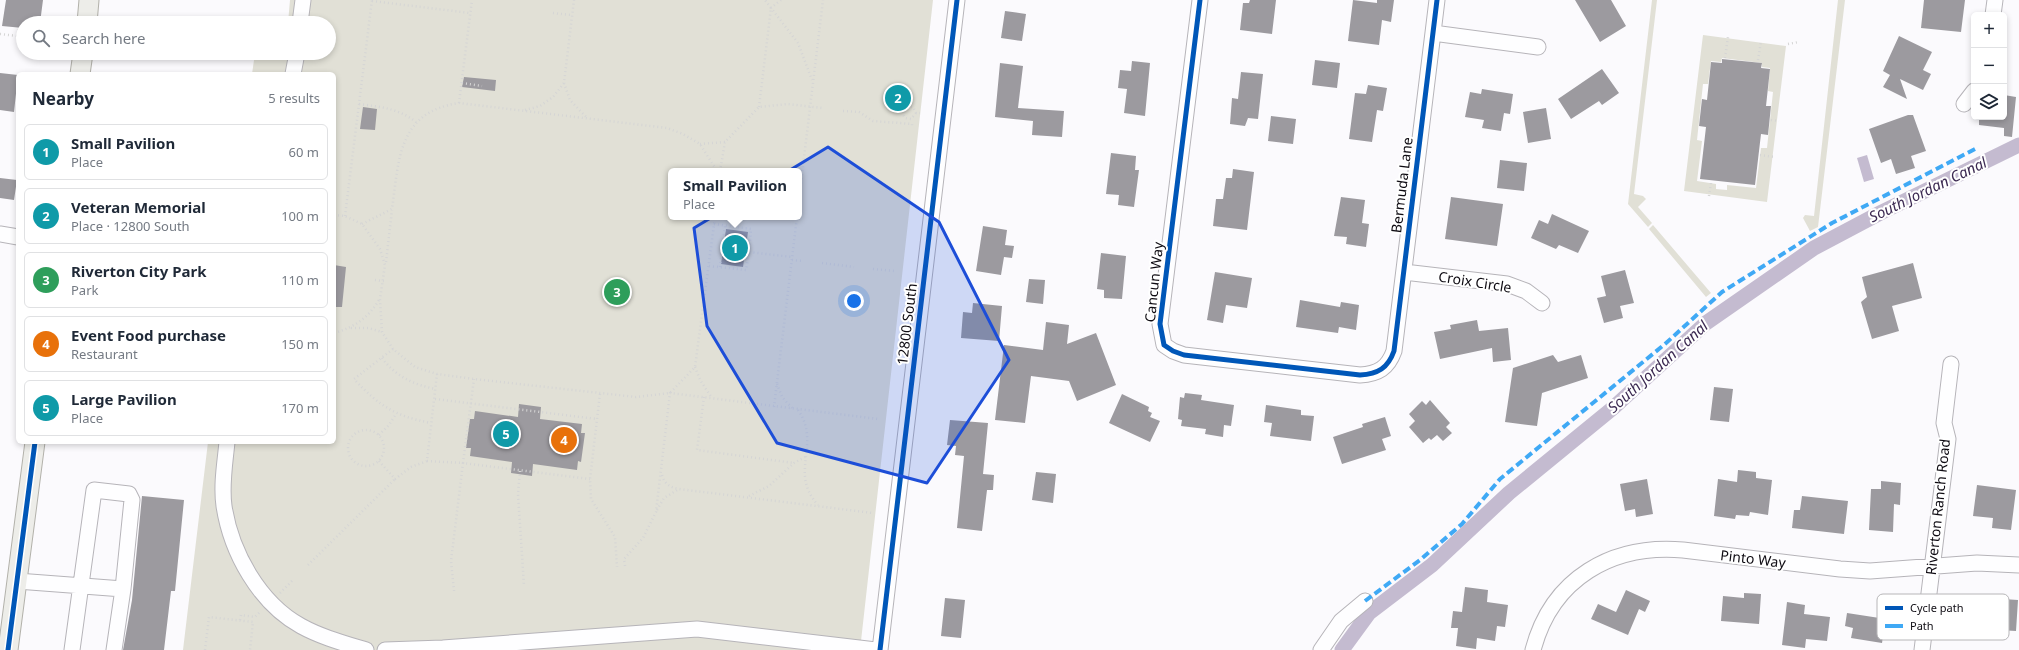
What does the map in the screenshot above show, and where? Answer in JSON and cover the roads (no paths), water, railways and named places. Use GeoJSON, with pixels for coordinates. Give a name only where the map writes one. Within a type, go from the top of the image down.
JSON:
{"type":"FeatureCollection","features":[{"type":"Feature","properties":{"kind":"main road"},"geometry":{"type":"LineString","coordinates":[[88,16],[89,0]]}},
{"type":"Feature","properties":{"kind":"main road"},"geometry":{"type":"LineString","coordinates":[[80,72],[82,60]]}},
{"type":"Feature","properties":{"kind":"main road"},"geometry":{"type":"LineString","coordinates":[[8,650],[35,444]]}},
{"type":"Feature","properties":{"kind":"street"},"geometry":{"type":"LineString","coordinates":[[301,16],[304,0]]}},
{"type":"Feature","properties":{"kind":"street","name":"12800 South"},"geometry":{"type":"LineString","coordinates":[[880,650],[958,0]]}},
{"type":"Feature","properties":{"kind":"street","name":"Cancun Way"},"geometry":{"type":"LineString","coordinates":[[1200,0],[1160,324],[1164,345],[1173,351],[1184,355],[1360,375],[1372,374],[1383,370]]}},
{"type":"Feature","properties":{"kind":"street","name":"Bermuda Lane"},"geometry":{"type":"LineString","coordinates":[[1383,370],[1390,362],[1394,351],[1437,0]]}},
{"type":"Feature","properties":{"kind":"street"},"geometry":{"type":"LineString","coordinates":[[1993,12],[1994,0]]}},
{"type":"Feature","properties":{"kind":"street"},"geometry":{"type":"LineString","coordinates":[[1433,33],[1538,47]]}},
{"type":"Feature","properties":{"kind":"street"},"geometry":{"type":"LineString","coordinates":[[293,72],[296,60]]}},
{"type":"Feature","properties":{"kind":"street"},"geometry":{"type":"LineString","coordinates":[[1964,104],[1971,95]]}},
{"type":"Feature","properties":{"kind":"street"},"geometry":{"type":"LineString","coordinates":[[0,234],[16,237]]}},
{"type":"Feature","properties":{"kind":"street","name":"Croix Circle"},"geometry":{"type":"LineString","coordinates":[[1404,272],[1507,284],[1526,291],[1542,303]]}},
{"type":"Feature","properties":{"kind":"street","name":"Riverton Ranch Road"},"geometry":{"type":"LineString","coordinates":[[1929,594],[1948,438],[1944,423],[1951,364]]}},
{"type":"Feature","properties":{"kind":"street"},"geometry":{"type":"LineString","coordinates":[[228,444],[224,474],[224,505],[235,544],[254,582],[270,602],[299,625],[330,640],[366,650]]}},
{"type":"Feature","properties":{"kind":"street"},"geometry":{"type":"LineString","coordinates":[[72,650],[94,490],[129,494],[132,500],[123,589],[114,650]]}},
{"type":"Feature","properties":{"kind":"street","name":"Pinto Way"},"geometry":{"type":"LineString","coordinates":[[1533,650],[1540,628],[1551,608],[1564,591],[1581,576],[1600,563],[1622,554],[1662,548],[1840,569],[1878,571],[1977,563],[2019,565]]}},
{"type":"Feature","properties":{"kind":"street"},"geometry":{"type":"LineString","coordinates":[[17,581],[80,587],[123,589]]}},
{"type":"Feature","properties":{"kind":"street"},"geometry":{"type":"LineString","coordinates":[[1321,650],[1341,621],[1365,601]]}},
{"type":"Feature","properties":{"kind":"street"},"geometry":{"type":"LineString","coordinates":[[385,650],[443,648],[696,629],[876,650]]}},
{"type":"Feature","properties":{"kind":"street","name":"Riverton Ranch Road"},"geometry":{"type":"LineString","coordinates":[[1922,650],[1923,640]]}},
{"type":"Feature","properties":{"kind":"waterway","name":"South Jordan Canal"},"geometry":{"type":"LineString","coordinates":[[1342,650],[1369,613],[1432,565],[1509,493],[1613,408],[1706,323],[1814,248],[1882,212],[2019,145]]}},
{"type":"Feature","properties":{"kind":"place","name":"Veteran Memorial"},"geometry":{"type":"Point","coordinates":[898,98]}},
{"type":"Feature","properties":{"kind":"place","name":"Small Pavilion"},"geometry":{"type":"Point","coordinates":[735,248]}},
{"type":"Feature","properties":{"kind":"place","name":"Riverton City Park"},"geometry":{"type":"Point","coordinates":[617,292]}},
{"type":"Feature","properties":{"kind":"place","name":"Large Pavilion"},"geometry":{"type":"Point","coordinates":[506,434]}},
{"type":"Feature","properties":{"kind":"place","name":"Event Food purchase"},"geometry":{"type":"Point","coordinates":[564,440]}}]}
